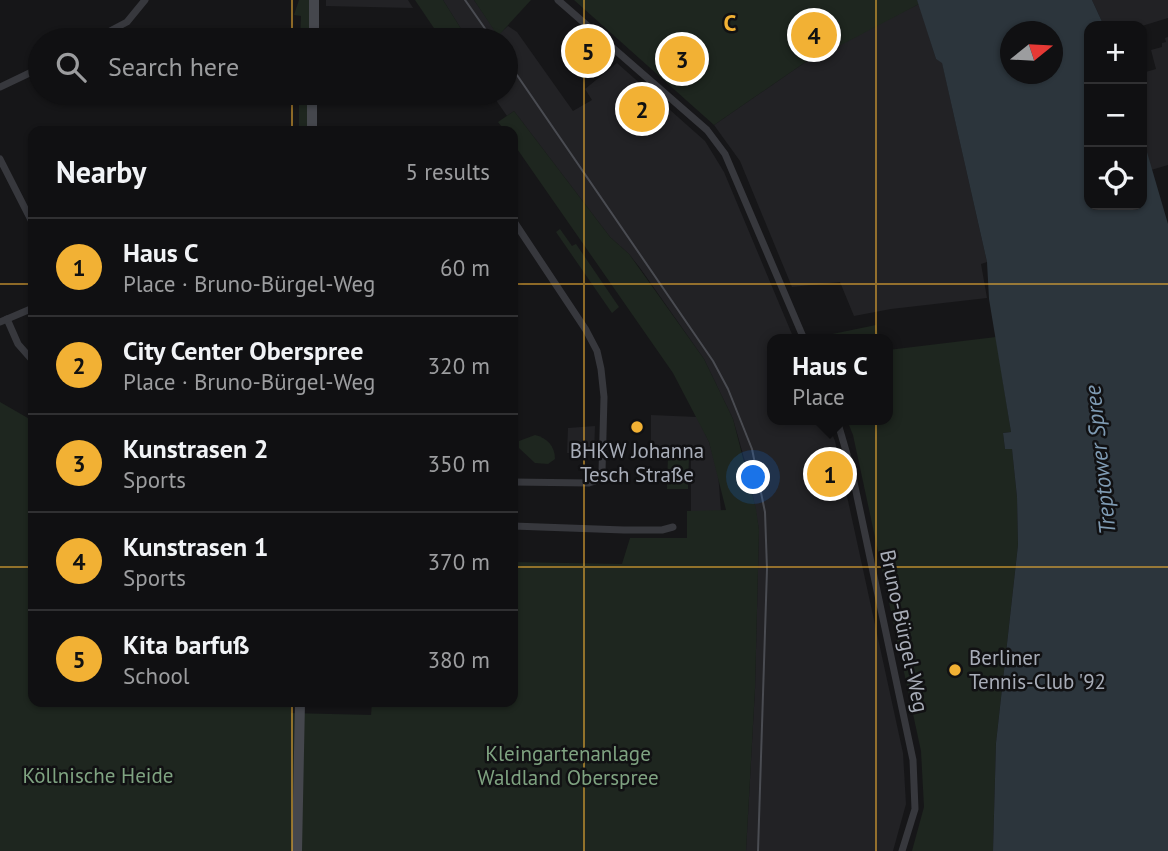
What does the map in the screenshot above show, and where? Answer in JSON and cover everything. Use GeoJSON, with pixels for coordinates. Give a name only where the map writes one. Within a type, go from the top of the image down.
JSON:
{"type":"FeatureCollection","features":[{"type":"Feature","properties":{"kind":"main road"},"geometry":{"type":"LineString","coordinates":[[314,0],[314,28]]}},
{"type":"Feature","properties":{"kind":"main road"},"geometry":{"type":"LineString","coordinates":[[312,105],[312,126]]}},
{"type":"Feature","properties":{"kind":"main road"},"geometry":{"type":"LineString","coordinates":[[297,851],[300,707]]}},
{"type":"Feature","properties":{"kind":"street"},"geometry":{"type":"LineString","coordinates":[[116,28],[127,22],[145,0]]}},
{"type":"Feature","properties":{"kind":"street"},"geometry":{"type":"LineString","coordinates":[[558,0],[707,130],[725,154],[802,334]]}},
{"type":"Feature","properties":{"kind":"street"},"geometry":{"type":"LineString","coordinates":[[0,87],[28,74]]}},
{"type":"Feature","properties":{"kind":"street"},"geometry":{"type":"LineString","coordinates":[[0,159],[28,215]]}},
{"type":"Feature","properties":{"kind":"street"},"geometry":{"type":"LineString","coordinates":[[518,228],[590,337],[601,369],[604,397],[602,472],[598,480],[589,483],[518,482]]}},
{"type":"Feature","properties":{"kind":"street"},"geometry":{"type":"LineString","coordinates":[[28,309],[3,320],[28,355]]}},
{"type":"Feature","properties":{"kind":"street","name":"Bruno-Bürgel-Weg"},"geometry":{"type":"LineString","coordinates":[[838,425],[851,468],[913,760],[915,808],[902,851]]}},
{"type":"Feature","properties":{"kind":"street"},"geometry":{"type":"LineString","coordinates":[[518,526],[624,530],[662,530],[673,527]]}},
{"type":"Feature","properties":{"kind":"shaded area"},"geometry":{"type":"Polygon","coordinates":[[[326,0],[408,0],[413,8],[326,6],[326,0]]]}},
{"type":"Feature","properties":{"kind":"shaded area"},"geometry":{"type":"Polygon","coordinates":[[[443,0],[474,0],[493,28],[460,28],[443,0]]]}},
{"type":"Feature","properties":{"kind":"shaded area"},"geometry":{"type":"Polygon","coordinates":[[[1092,0],[1168,0],[1168,18],[1147,24],[1147,21],[1102,21],[1092,0]]]}},
{"type":"Feature","properties":{"kind":"shaded area"},"geometry":{"type":"Polygon","coordinates":[[[919,4],[936,59],[942,62],[987,262],[981,264],[987,298],[854,316],[840,282],[792,287],[740,161],[714,125],[820,52],[919,4]]]}},
{"type":"Feature","properties":{"kind":"shaded area"},"geometry":{"type":"Polygon","coordinates":[[[518,33],[573,111],[592,100],[585,89],[617,63],[705,141],[724,172],[792,334],[767,334],[767,425],[828,425],[835,441],[903,753],[906,804],[893,851],[746,851],[755,689],[759,530],[750,479],[733,419],[704,359],[640,268],[610,237],[514,111],[507,116],[499,105],[518,105],[518,33]]]}},
{"type":"Feature","properties":{"kind":"shaded area"},"geometry":{"type":"Polygon","coordinates":[[[1168,37],[1168,165],[1151,170],[1147,154],[1147,72],[1156,69],[1151,50],[1162,47],[1162,43],[1166,42],[1165,38],[1168,37]]]}},
{"type":"Feature","properties":{"kind":"shaded area"},"geometry":{"type":"Polygon","coordinates":[[[651,415],[697,417],[709,442],[718,472],[721,512],[691,512],[691,452],[651,451],[651,415]]]}},
{"type":"Feature","properties":{"kind":"shaded area"},"geometry":{"type":"Polygon","coordinates":[[[595,426],[594,454],[567,453],[568,428],[595,426]]]}},
{"type":"Feature","properties":{"kind":"green space"},"geometry":{"type":"Polygon","coordinates":[[[299,0],[310,0],[309,28],[300,28],[301,16],[294,15],[299,0]]]}},
{"type":"Feature","properties":{"kind":"green space"},"geometry":{"type":"Polygon","coordinates":[[[415,0],[443,0],[460,28],[434,28],[415,0]]]}},
{"type":"Feature","properties":{"kind":"green space"},"geometry":{"type":"Polygon","coordinates":[[[474,0],[531,0],[505,28],[493,28],[474,0]]]}},
{"type":"Feature","properties":{"kind":"green space"},"geometry":{"type":"Polygon","coordinates":[[[574,0],[917,0],[919,4],[822,55],[820,52],[714,125],[574,0]]]}},
{"type":"Feature","properties":{"kind":"green space"},"geometry":{"type":"Polygon","coordinates":[[[299,105],[308,105],[307,126],[299,126],[299,105]]]}},
{"type":"Feature","properties":{"kind":"green space"},"geometry":{"type":"Polygon","coordinates":[[[514,111],[610,237],[629,254],[704,359],[733,419],[759,530],[755,689],[746,851],[0,851],[0,402],[28,418],[28,707],[291,707],[291,713],[371,715],[372,707],[518,707],[518,562],[622,564],[630,538],[687,538],[687,511],[726,510],[709,442],[673,373],[518,150],[518,126],[501,126],[498,122],[514,111]]]}},
{"type":"Feature","properties":{"kind":"green space"},"geometry":{"type":"Polygon","coordinates":[[[560,229],[572,246],[576,244],[619,307],[612,313],[556,232],[560,229]]]}},
{"type":"Feature","properties":{"kind":"green space"},"geometry":{"type":"Polygon","coordinates":[[[876,325],[878,334],[832,334],[876,325]]]}},
{"type":"Feature","properties":{"kind":"green space"},"geometry":{"type":"Polygon","coordinates":[[[996,337],[1011,432],[1003,433],[1005,449],[1012,448],[1018,545],[996,743],[993,851],[912,851],[924,807],[921,751],[849,425],[893,425],[893,349],[996,337]]]}},
{"type":"Feature","properties":{"kind":"green space"},"geometry":{"type":"Polygon","coordinates":[[[535,435],[547,440],[554,450],[555,459],[548,464],[535,463],[519,448],[519,441],[535,435]]]}},
{"type":"Feature","properties":{"kind":"green space"},"geometry":{"type":"Polygon","coordinates":[[[668,455],[689,456],[688,489],[667,489],[668,455]]]}},
{"type":"Feature","properties":{"kind":"water","name":"Treptower Spree"},"geometry":{"type":"Polygon","coordinates":[[[917,0],[1092,0],[1102,21],[1084,21],[1084,210],[1147,210],[1147,152],[1168,224],[1168,851],[993,851],[996,743],[1018,545],[1017,497],[1012,449],[1005,449],[1003,433],[1011,432],[989,299],[987,262],[942,63],[936,59],[917,0]]]}},
{"type":"Feature","properties":{"kind":"tram line"},"geometry":{"type":"LineString","coordinates":[[465,0],[485,28]]}},
{"type":"Feature","properties":{"kind":"tram line"},"geometry":{"type":"LineString","coordinates":[[518,77],[713,361],[728,389],[752,449],[765,512],[767,569],[758,851]]}},
{"type":"Feature","properties":{"kind":"place","name":"Kunstrasen 1"},"geometry":{"type":"Point","coordinates":[814,35]}},
{"type":"Feature","properties":{"kind":"place","name":"Kita barfuß"},"geometry":{"type":"Point","coordinates":[588,51]}},
{"type":"Feature","properties":{"kind":"place","name":"Kunstrasen 2"},"geometry":{"type":"Point","coordinates":[682,59]}},
{"type":"Feature","properties":{"kind":"place","name":"City Center Oberspree"},"geometry":{"type":"Point","coordinates":[642,109]}},
{"type":"Feature","properties":{"kind":"place","name":"BHKW Johanna Tesch Straße"},"geometry":{"type":"Point","coordinates":[637,427]}},
{"type":"Feature","properties":{"kind":"place","name":"Haus C"},"geometry":{"type":"Point","coordinates":[830,474]}},
{"type":"Feature","properties":{"kind":"place","name":"Berliner Tennis-Club '92"},"geometry":{"type":"Point","coordinates":[955,670]}},
{"type":"Feature","properties":{"kind":"park label","name":"Kleingartenanlage Waldland Oberspree"},"geometry":{"type":"Point","coordinates":[568,766]}},
{"type":"Feature","properties":{"kind":"park label","name":"Köllnische Heide"},"geometry":{"type":"Point","coordinates":[98,776]}}]}
